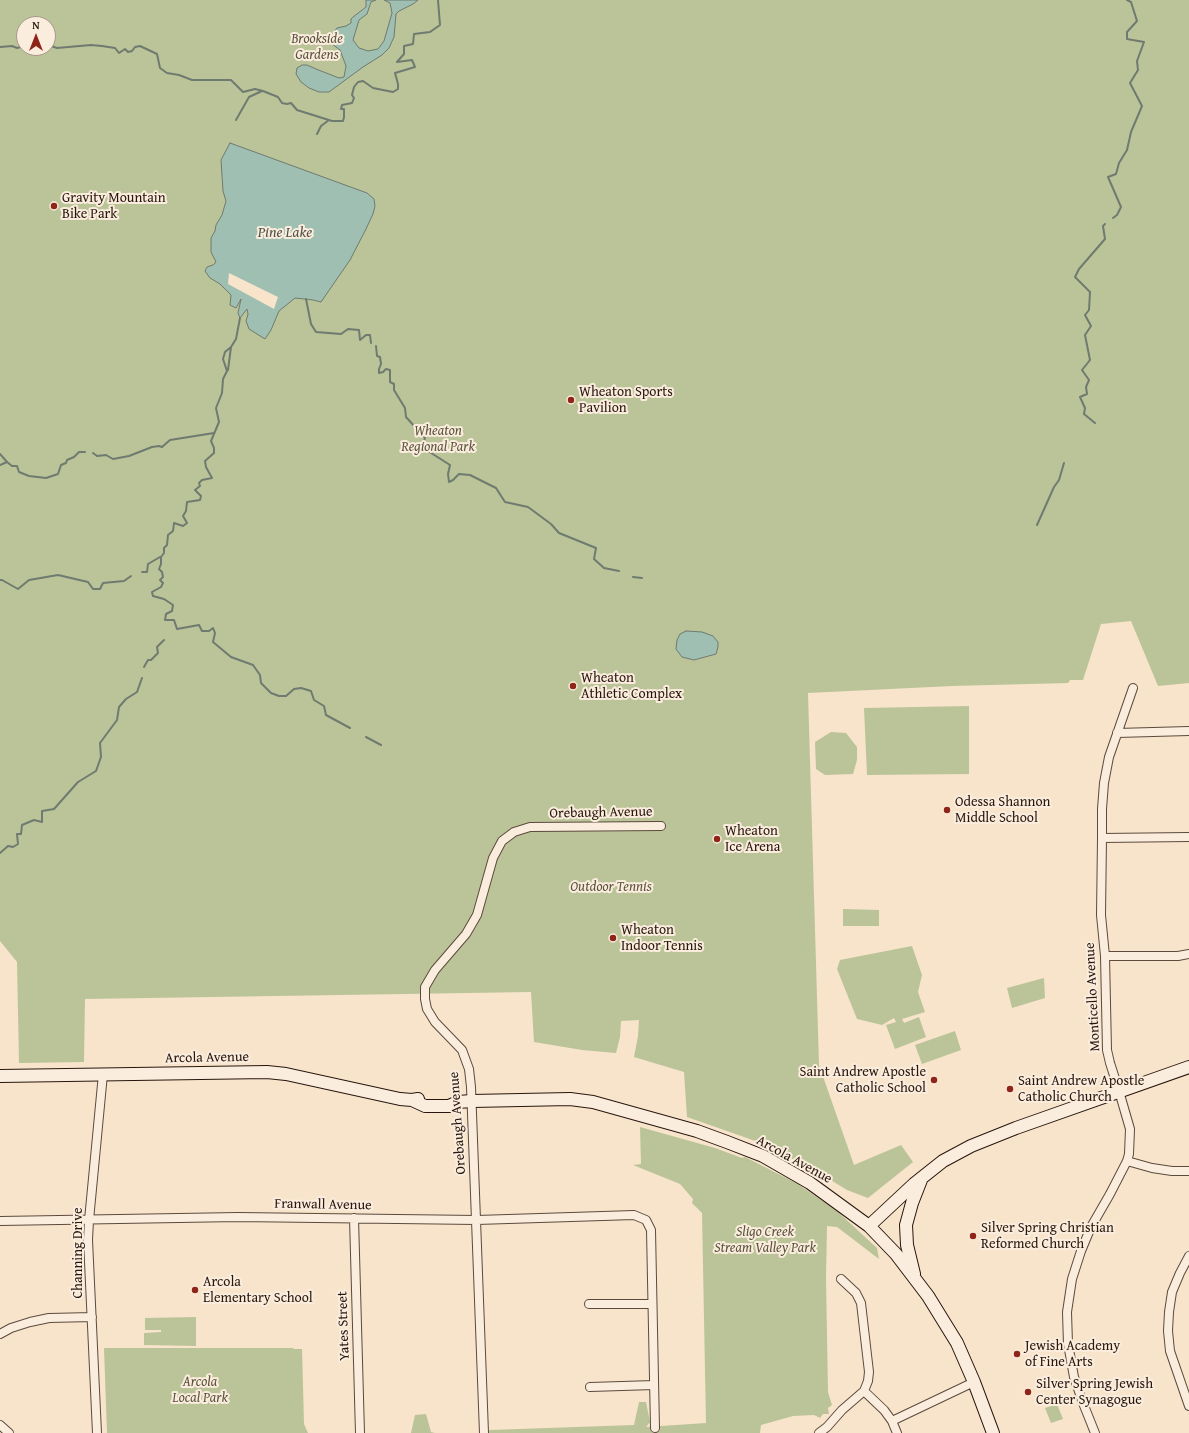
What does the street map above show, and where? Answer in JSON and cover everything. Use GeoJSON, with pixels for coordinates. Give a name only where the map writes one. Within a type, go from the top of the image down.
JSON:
{"type":"FeatureCollection","features":[{"type":"Feature","properties":{"kind":"street","name":"Monticello Avenue"},"geometry":{"type":"LineString","coordinates":[[1096,1433],[1074,1377],[1068,1344],[1067,1312],[1072,1279],[1081,1251],[1091,1227],[1127,1161],[1129,1154],[1130,1129],[1107,1050],[1105,956],[1101,915],[1102,809],[1104,783],[1109,757],[1133,688]]}},
{"type":"Feature","properties":{"kind":"street"},"geometry":{"type":"LineString","coordinates":[[1117,733],[1189,731]]}},
{"type":"Feature","properties":{"kind":"street","name":"Orebaugh Avenue"},"geometry":{"type":"LineString","coordinates":[[484,1433],[477,1220],[472,1101],[469,1069],[462,1050],[435,1022],[427,1009],[425,999],[426,987],[435,970],[466,934],[477,915],[493,858],[502,841],[514,832],[530,827],[661,826]]}},
{"type":"Feature","properties":{"kind":"street"},"geometry":{"type":"LineString","coordinates":[[1102,838],[1189,836]]}},
{"type":"Feature","properties":{"kind":"street"},"geometry":{"type":"LineString","coordinates":[[1105,956],[1178,956],[1189,954]]}},
{"type":"Feature","properties":{"kind":"street"},"geometry":{"type":"LineString","coordinates":[[869,1226],[922,1177],[943,1161],[971,1146],[1016,1128],[1189,1067]]}},
{"type":"Feature","properties":{"kind":"street","name":"Arcola Avenue"},"geometry":{"type":"LineString","coordinates":[[0,1076],[266,1072],[286,1074],[400,1099],[412,1100],[423,1098],[452,1098],[458,1102],[570,1099],[592,1102],[697,1131],[763,1156],[810,1183],[869,1226],[896,1254],[928,1296],[957,1343],[974,1382],[993,1433]]}},
{"type":"Feature","properties":{"kind":"street","name":"Channing Drive"},"geometry":{"type":"LineString","coordinates":[[97,1433],[88,1240],[103,1074]]}},
{"type":"Feature","properties":{"kind":"street"},"geometry":{"type":"LineString","coordinates":[[1127,1161],[1159,1169],[1189,1171]]}},
{"type":"Feature","properties":{"kind":"street"},"geometry":{"type":"LineString","coordinates":[[915,1279],[907,1244],[906,1225],[912,1203],[922,1177]]}},
{"type":"Feature","properties":{"kind":"street","name":"Franwall Avenue"},"geometry":{"type":"LineString","coordinates":[[0,1221],[238,1217],[477,1220],[634,1215],[646,1220],[651,1230],[652,1304]]}},
{"type":"Feature","properties":{"kind":"street","name":"Yates Street"},"geometry":{"type":"LineString","coordinates":[[354,1218],[360,1433]]}},
{"type":"Feature","properties":{"kind":"street"},"geometry":{"type":"LineString","coordinates":[[1189,1256],[1172,1292],[1168,1331],[1170,1351],[1189,1406]]}},
{"type":"Feature","properties":{"kind":"street"},"geometry":{"type":"LineString","coordinates":[[819,1433],[864,1391],[868,1382],[869,1372],[861,1302],[856,1293],[841,1279]]}},
{"type":"Feature","properties":{"kind":"street"},"geometry":{"type":"LineString","coordinates":[[588,1304],[652,1304],[656,1428]]}},
{"type":"Feature","properties":{"kind":"street"},"geometry":{"type":"LineString","coordinates":[[0,1334],[11,1328],[49,1318],[92,1317]]}},
{"type":"Feature","properties":{"kind":"street"},"geometry":{"type":"LineString","coordinates":[[892,1421],[974,1382]]}},
{"type":"Feature","properties":{"kind":"street"},"geometry":{"type":"LineString","coordinates":[[590,1387],[654,1385]]}},
{"type":"Feature","properties":{"kind":"street"},"geometry":{"type":"LineString","coordinates":[[864,1391],[884,1410],[892,1421],[897,1433]]}},
{"type":"Feature","properties":{"kind":"street"},"geometry":{"type":"LineString","coordinates":[[0,1425],[9,1433]]}},
{"type":"Feature","properties":{"kind":"green space","name":"Wheaton Regional Park"},"geometry":{"type":"Polygon","coordinates":[[[0,0],[1189,0],[1189,683],[1158,686],[1131,621],[1101,624],[1083,680],[1070,680],[1068,683],[952,686],[808,693],[819,1065],[854,1165],[901,1145],[913,1162],[868,1198],[847,1190],[824,1176],[824,1178],[789,1157],[761,1143],[687,1117],[684,1072],[634,1057],[639,1020],[621,1021],[620,1037],[616,1053],[582,1050],[534,1042],[531,992],[85,999],[84,1062],[19,1063],[17,962],[0,941],[0,0]]]}},
{"type":"Feature","properties":{"kind":"green space"},"geometry":{"type":"Polygon","coordinates":[[[969,706],[969,774],[867,775],[864,708],[969,706]]]}},
{"type":"Feature","properties":{"kind":"green space"},"geometry":{"type":"Polygon","coordinates":[[[831,732],[846,733],[857,747],[857,760],[853,774],[825,775],[816,769],[815,742],[831,732]]]}},
{"type":"Feature","properties":{"kind":"green space"},"geometry":{"type":"Polygon","coordinates":[[[843,909],[879,910],[879,926],[843,926],[843,909]]]}},
{"type":"Feature","properties":{"kind":"green space"},"geometry":{"type":"Polygon","coordinates":[[[912,946],[922,975],[918,992],[925,1012],[902,1019],[904,1023],[919,1017],[926,1037],[895,1049],[886,1025],[896,1022],[894,1018],[882,1025],[857,1019],[837,969],[840,960],[912,946]]]}},
{"type":"Feature","properties":{"kind":"green space"},"geometry":{"type":"Polygon","coordinates":[[[1044,978],[1045,998],[1012,1008],[1007,988],[1044,978]]]}},
{"type":"Feature","properties":{"kind":"green space"},"geometry":{"type":"Polygon","coordinates":[[[955,1031],[961,1050],[922,1064],[915,1045],[955,1031]]]}},
{"type":"Feature","properties":{"kind":"green space","name":"Sligo Creek Stream Valley Park"},"geometry":{"type":"Polygon","coordinates":[[[640,1127],[715,1148],[742,1158],[745,1157],[798,1184],[838,1212],[877,1248],[879,1259],[837,1227],[827,1226],[826,1278],[828,1392],[832,1405],[828,1408],[829,1414],[823,1414],[820,1418],[814,1415],[793,1416],[761,1425],[760,1433],[484,1433],[490,1430],[634,1425],[639,1402],[646,1402],[650,1422],[646,1427],[706,1423],[702,1213],[692,1203],[693,1199],[680,1184],[633,1165],[641,1164],[640,1127]]]}},
{"type":"Feature","properties":{"kind":"green space"},"geometry":{"type":"Polygon","coordinates":[[[196,1317],[196,1346],[144,1345],[144,1333],[161,1332],[161,1330],[145,1330],[145,1318],[196,1317]]]}},
{"type":"Feature","properties":{"kind":"green space","name":"Arcola Local Park"},"geometry":{"type":"Polygon","coordinates":[[[104,1348],[302,1349],[304,1424],[308,1433],[107,1433],[104,1348]]]}},
{"type":"Feature","properties":{"kind":"green space"},"geometry":{"type":"Polygon","coordinates":[[[1057,1404],[1063,1419],[1051,1423],[1045,1408],[1057,1404]]]}},
{"type":"Feature","properties":{"kind":"green space"},"geometry":{"type":"Polygon","coordinates":[[[426,1414],[431,1432],[435,1433],[411,1433],[415,1415],[426,1414]]]}},
{"type":"Feature","properties":{"kind":"water"},"geometry":{"type":"Polygon","coordinates":[[[366,0],[376,0],[371,2],[367,14],[359,20],[353,40],[359,48],[368,51],[378,49],[384,41],[392,13],[390,3],[384,0],[418,0],[396,14],[394,37],[389,48],[382,55],[329,92],[319,92],[309,88],[301,82],[296,74],[297,68],[302,65],[307,65],[339,78],[344,77],[346,66],[340,50],[332,44],[331,35],[337,28],[351,23],[351,19],[366,7],[366,0]]]}},
{"type":"Feature","properties":{"kind":"water","name":"Pine Lake"},"geometry":{"type":"Polygon","coordinates":[[[230,143],[367,193],[374,199],[375,206],[373,214],[366,229],[350,260],[321,302],[295,298],[279,311],[271,330],[265,339],[249,329],[246,321],[248,314],[247,309],[240,318],[238,313],[241,299],[236,308],[230,305],[231,295],[220,284],[210,278],[205,271],[207,267],[216,262],[211,252],[211,238],[222,215],[226,201],[223,191],[221,160],[230,143]]]}},
{"type":"Feature","properties":{"kind":"water"},"geometry":{"type":"Polygon","coordinates":[[[686,631],[702,632],[713,636],[718,642],[716,654],[694,660],[682,657],[676,649],[677,640],[680,634],[686,631]]]}},
{"type":"Feature","properties":{"kind":"pier"},"geometry":{"type":"Polygon","coordinates":[[[229,273],[278,297],[274,309],[228,284],[229,273]]]}},
{"type":"Feature","properties":{"kind":"waterway"},"geometry":{"type":"LineString","coordinates":[[56,48],[91,45],[115,48],[119,53],[125,49],[128,52],[132,51],[135,47],[140,46],[157,54],[160,68],[167,73],[179,75],[192,80],[231,80],[243,92],[255,89],[263,91],[278,97],[282,103],[291,103],[297,110],[332,121],[343,121],[344,109],[341,109],[342,105],[352,103],[354,98],[352,95],[354,87],[358,82],[363,81],[373,88],[393,92],[398,89],[395,73],[415,67],[412,60],[397,62],[404,54],[404,46],[413,44],[414,34],[430,32],[440,25],[438,0]]}},
{"type":"Feature","properties":{"kind":"waterway"},"geometry":{"type":"LineString","coordinates":[[1113,218],[1117,215],[1121,207],[1108,177],[1116,174],[1119,163],[1127,150],[1131,132],[1142,106],[1130,83],[1138,70],[1137,61],[1144,42],[1127,39],[1127,32],[1137,21],[1131,2],[1127,0]]}},
{"type":"Feature","properties":{"kind":"waterway"},"geometry":{"type":"LineString","coordinates":[[0,47],[12,46],[16,48]]}},
{"type":"Feature","properties":{"kind":"waterway"},"geometry":{"type":"LineString","coordinates":[[236,120],[249,97],[262,91]]}},
{"type":"Feature","properties":{"kind":"waterway"},"geometry":{"type":"LineString","coordinates":[[317,134],[321,126],[329,120]]}},
{"type":"Feature","properties":{"kind":"waterway"},"geometry":{"type":"LineString","coordinates":[[1095,423],[1084,414],[1085,408],[1080,397],[1087,394],[1086,387],[1089,380],[1082,370],[1090,360],[1085,335],[1091,326],[1085,315],[1089,310],[1090,292],[1075,277],[1079,269],[1105,239],[1103,226],[1105,224]]}},
{"type":"Feature","properties":{"kind":"waterway"},"geometry":{"type":"LineString","coordinates":[[306,299],[311,324],[316,332],[341,334],[348,329],[359,330],[360,340],[366,335],[370,335],[371,343]]}},
{"type":"Feature","properties":{"kind":"waterway"},"geometry":{"type":"LineString","coordinates":[[240,318],[236,339],[231,347],[225,352],[223,359],[227,371],[223,379],[222,393],[216,408],[219,422],[211,441],[214,448],[214,453],[205,461],[206,467],[212,478],[202,480],[199,483],[200,486],[195,490],[201,496],[200,500],[187,502],[186,511],[183,516],[187,523],[183,526],[174,523],[173,531],[168,535],[167,545],[164,548],[164,553],[161,557],[159,569],[162,572],[163,577],[160,580],[163,583],[161,587],[152,592],[153,596],[164,599],[173,605],[172,611],[166,614],[165,620],[174,620],[177,629],[199,625],[202,631],[209,631],[213,628],[215,633],[213,642],[231,657],[253,665],[260,675],[261,683],[271,693],[279,696],[286,696],[294,689],[301,688],[311,691],[314,700],[324,706],[326,715],[350,728]]}},
{"type":"Feature","properties":{"kind":"waterway"},"geometry":{"type":"LineString","coordinates":[[376,346],[377,356],[380,357],[381,364],[379,373],[386,369],[390,370],[390,382],[394,384],[394,390],[405,408],[406,417],[425,438],[421,450],[428,451],[450,465],[448,474],[449,482],[459,474],[470,475],[496,488],[505,502],[528,507],[551,524],[559,533],[596,548],[594,559],[604,568],[619,571]]}},
{"type":"Feature","properties":{"kind":"waterway"},"geometry":{"type":"LineString","coordinates":[[228,370],[231,347]]}},
{"type":"Feature","properties":{"kind":"waterway"},"geometry":{"type":"LineString","coordinates":[[93,453],[97,456],[106,455],[113,459],[129,456],[152,447],[162,447],[170,440],[214,433]]}},
{"type":"Feature","properties":{"kind":"waterway"},"geometry":{"type":"LineString","coordinates":[[0,465],[7,462],[12,466],[17,466],[19,472],[29,476],[46,478],[58,474],[61,465],[66,463],[67,460],[74,457],[79,452],[85,452]]}},
{"type":"Feature","properties":{"kind":"waterway"},"geometry":{"type":"LineString","coordinates":[[0,454],[7,462]]}},
{"type":"Feature","properties":{"kind":"waterway"},"geometry":{"type":"LineString","coordinates":[[1037,525],[1054,487],[1059,480],[1064,463]]}},
{"type":"Feature","properties":{"kind":"waterway"},"geometry":{"type":"LineString","coordinates":[[142,572],[147,572],[148,564],[160,557]]}},
{"type":"Feature","properties":{"kind":"waterway"},"geometry":{"type":"LineString","coordinates":[[0,580],[18,589],[29,580],[58,575],[88,582],[93,589],[100,589],[103,583],[124,581],[131,576]]}},
{"type":"Feature","properties":{"kind":"waterway"},"geometry":{"type":"LineString","coordinates":[[633,577],[642,578]]}},
{"type":"Feature","properties":{"kind":"waterway"},"geometry":{"type":"LineString","coordinates":[[144,667],[148,660],[151,660],[158,653],[157,647],[164,640]]}},
{"type":"Feature","properties":{"kind":"waterway"},"geometry":{"type":"LineString","coordinates":[[0,853],[8,846],[13,847],[18,844],[17,834],[21,834],[22,825],[34,820],[42,822],[42,811],[54,809],[78,782],[96,771],[101,757],[100,743],[117,720],[119,707],[126,699],[137,692],[142,678]]}},
{"type":"Feature","properties":{"kind":"waterway"},"geometry":{"type":"LineString","coordinates":[[366,737],[381,745]]}},
{"type":"Feature","properties":{"kind":"place","name":"Gravity Mountain Bike Park"},"geometry":{"type":"Point","coordinates":[54,206]}},
{"type":"Feature","properties":{"kind":"place","name":"Wheaton Sports Pavilion"},"geometry":{"type":"Point","coordinates":[571,400]}},
{"type":"Feature","properties":{"kind":"place","name":"Wheaton Athletic Complex"},"geometry":{"type":"Point","coordinates":[573,686]}},
{"type":"Feature","properties":{"kind":"place","name":"Odessa Shannon Middle School"},"geometry":{"type":"Point","coordinates":[947,810]}},
{"type":"Feature","properties":{"kind":"place","name":"Wheaton Ice Arena"},"geometry":{"type":"Point","coordinates":[717,839]}},
{"type":"Feature","properties":{"kind":"place","name":"Wheaton Indoor Tennis"},"geometry":{"type":"Point","coordinates":[613,938]}},
{"type":"Feature","properties":{"kind":"place","name":"Saint Andrew Apostle Catholic School"},"geometry":{"type":"Point","coordinates":[934,1080]}},
{"type":"Feature","properties":{"kind":"place","name":"Saint Andrew Apostle Catholic Church"},"geometry":{"type":"Point","coordinates":[1010,1089]}},
{"type":"Feature","properties":{"kind":"place","name":"Silver Spring Christian Reformed Church"},"geometry":{"type":"Point","coordinates":[973,1236]}},
{"type":"Feature","properties":{"kind":"place","name":"Arcola Elementary School"},"geometry":{"type":"Point","coordinates":[195,1290]}},
{"type":"Feature","properties":{"kind":"place","name":"Jewish Academy of Fine Arts"},"geometry":{"type":"Point","coordinates":[1017,1354]}},
{"type":"Feature","properties":{"kind":"place","name":"Silver Spring Jewish Center Synagogue"},"geometry":{"type":"Point","coordinates":[1028,1392]}},
{"type":"Feature","properties":{"kind":"park label","name":"Brookside Gardens"},"geometry":{"type":"Point","coordinates":[317,48]}},
{"type":"Feature","properties":{"kind":"park label","name":"Outdoor Tennis"},"geometry":{"type":"Point","coordinates":[611,887]}}]}
